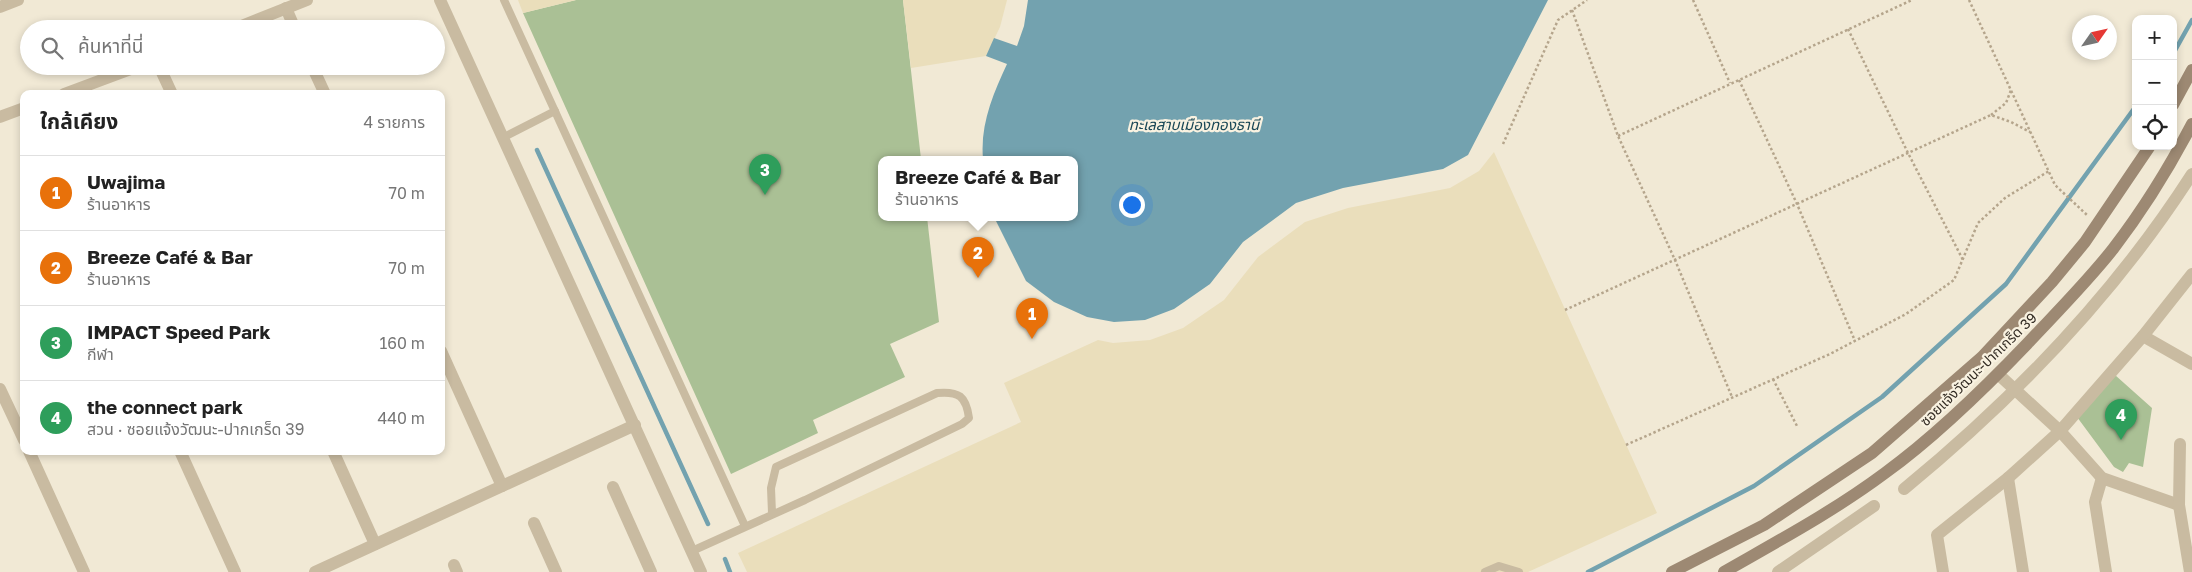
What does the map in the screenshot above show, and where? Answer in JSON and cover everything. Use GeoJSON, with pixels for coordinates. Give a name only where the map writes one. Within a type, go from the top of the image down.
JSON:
{"type":"FeatureCollection","features":[{"type":"Feature","properties":{"kind":"main road"},"geometry":{"type":"LineString","coordinates":[[2177,98],[2192,70]]}},
{"type":"Feature","properties":{"kind":"main road","name":"ซอยแจ้งวัฒนะ-ปากเกร็ด 39"},"geometry":{"type":"LineString","coordinates":[[1724,572],[1774,544],[1884,474],[1928,439],[1998,374],[2082,286],[2113,249],[2147,202],[2192,124]]}},
{"type":"Feature","properties":{"kind":"main road","name":"ซอยแจ้งวัฒนะ-ปากเกร็ด 39"},"geometry":{"type":"LineString","coordinates":[[1672,572],[1764,525],[1872,452],[1982,357],[2052,282],[2098,225],[2147,150]]}},
{"type":"Feature","properties":{"kind":"street"},"geometry":{"type":"LineString","coordinates":[[0,7],[18,0]]}},
{"type":"Feature","properties":{"kind":"street"},"geometry":{"type":"LineString","coordinates":[[256,20],[307,0]]}},
{"type":"Feature","properties":{"kind":"street"},"geometry":{"type":"LineString","coordinates":[[440,0],[701,572]]}},
{"type":"Feature","properties":{"kind":"street"},"geometry":{"type":"LineString","coordinates":[[286,8],[292,20]]}},
{"type":"Feature","properties":{"kind":"street"},"geometry":{"type":"LineString","coordinates":[[75,90],[115,75]]}},
{"type":"Feature","properties":{"kind":"street"},"geometry":{"type":"LineString","coordinates":[[163,75],[170,90]]}},
{"type":"Feature","properties":{"kind":"street"},"geometry":{"type":"LineString","coordinates":[[316,75],[323,90]]}},
{"type":"Feature","properties":{"kind":"street"},"geometry":{"type":"LineString","coordinates":[[0,117],[20,110]]}},
{"type":"Feature","properties":{"kind":"street"},"geometry":{"type":"LineString","coordinates":[[1904,489],[1955,447],[2015,390],[2101,299],[2164,218],[2192,174]]}},
{"type":"Feature","properties":{"kind":"street"},"geometry":{"type":"LineString","coordinates":[[1943,572],[1937,535],[2008,478],[2060,431],[2143,336],[2192,274]]}},
{"type":"Feature","properties":{"kind":"street"},"geometry":{"type":"LineString","coordinates":[[2143,336],[2192,364]]}},
{"type":"Feature","properties":{"kind":"street"},"geometry":{"type":"LineString","coordinates":[[445,360],[502,486]]}},
{"type":"Feature","properties":{"kind":"street"},"geometry":{"type":"LineString","coordinates":[[1998,374],[2060,431],[2102,478],[2179,505]]}},
{"type":"Feature","properties":{"kind":"street"},"geometry":{"type":"LineString","coordinates":[[0,389],[20,432]]}},
{"type":"Feature","properties":{"kind":"street"},"geometry":{"type":"LineString","coordinates":[[315,572],[635,425]]}},
{"type":"Feature","properties":{"kind":"street"},"geometry":{"type":"LineString","coordinates":[[2180,444],[2179,505],[2190,572]]}},
{"type":"Feature","properties":{"kind":"street"},"geometry":{"type":"LineString","coordinates":[[31,455],[84,572]]}},
{"type":"Feature","properties":{"kind":"street"},"geometry":{"type":"LineString","coordinates":[[182,455],[235,572]]}},
{"type":"Feature","properties":{"kind":"street"},"geometry":{"type":"LineString","coordinates":[[335,455],[375,544]]}},
{"type":"Feature","properties":{"kind":"street"},"geometry":{"type":"LineString","coordinates":[[2008,478],[2023,572]]}},
{"type":"Feature","properties":{"kind":"street"},"geometry":{"type":"LineString","coordinates":[[2102,478],[2095,502],[2106,572]]}},
{"type":"Feature","properties":{"kind":"street"},"geometry":{"type":"LineString","coordinates":[[613,487],[651,572]]}},
{"type":"Feature","properties":{"kind":"street"},"geometry":{"type":"LineString","coordinates":[[1778,572],[1874,506]]}},
{"type":"Feature","properties":{"kind":"street"},"geometry":{"type":"LineString","coordinates":[[534,524],[556,572]]}},
{"type":"Feature","properties":{"kind":"lane"},"geometry":{"type":"LineString","coordinates":[[504,0],[650,314],[745,526]]}},
{"type":"Feature","properties":{"kind":"lane"},"geometry":{"type":"LineString","coordinates":[[504,137],[555,111]]}},
{"type":"Feature","properties":{"kind":"lane"},"geometry":{"type":"LineString","coordinates":[[692,551],[772,513],[805,500],[962,424],[969,418],[968,408],[962,396],[951,391],[937,393],[776,467],[771,488],[772,513]]}},
{"type":"Feature","properties":{"kind":"lane"},"geometry":{"type":"LineString","coordinates":[[1485,572],[1499,566],[1519,572]]}},
{"type":"Feature","properties":{"kind":"path"},"geometry":{"type":"LineString","coordinates":[[1503,144],[1558,20],[1587,0]]}},
{"type":"Feature","properties":{"kind":"path"},"geometry":{"type":"LineString","coordinates":[[1693,0],[1730,84]]}},
{"type":"Feature","properties":{"kind":"path"},"geometry":{"type":"LineString","coordinates":[[1618,136],[1912,0]]}},
{"type":"Feature","properties":{"kind":"path"},"geometry":{"type":"LineString","coordinates":[[1969,0],[2055,185],[2098,225]]}},
{"type":"Feature","properties":{"kind":"path"},"geometry":{"type":"LineString","coordinates":[[1572,10],[1618,136],[1675,260],[1732,398]]}},
{"type":"Feature","properties":{"kind":"path"},"geometry":{"type":"LineString","coordinates":[[1848,29],[1908,153],[1963,260]]}},
{"type":"Feature","properties":{"kind":"path"},"geometry":{"type":"LineString","coordinates":[[1739,80],[1797,204],[1854,341]]}},
{"type":"Feature","properties":{"kind":"path"},"geometry":{"type":"LineString","coordinates":[[1565,310],[1991,116],[2006,102],[2011,90]]}},
{"type":"Feature","properties":{"kind":"path"},"geometry":{"type":"LineString","coordinates":[[1991,116],[2011,122],[2030,132]]}},
{"type":"Feature","properties":{"kind":"path"},"geometry":{"type":"LineString","coordinates":[[1626,444],[1773,379],[1906,314],[1954,280],[1978,223],[2006,198],[2049,171]]}},
{"type":"Feature","properties":{"kind":"path"},"geometry":{"type":"LineString","coordinates":[[1773,379],[1798,428]]}},
{"type":"Feature","properties":{"kind":"green space"},"geometry":{"type":"Polygon","coordinates":[[[576,0],[903,0],[921,156],[878,156],[878,221],[927,221],[939,322],[890,344],[905,377],[813,420],[818,433],[731,474],[523,13],[576,0]]]}},
{"type":"Feature","properties":{"kind":"green space"},"geometry":{"type":"Polygon","coordinates":[[[2115,375],[2152,408],[2143,467],[2129,463],[2123,472],[2114,467],[2077,417],[2115,375]]]}},
{"type":"Feature","properties":{"kind":"shaded area"},"geometry":{"type":"Polygon","coordinates":[[[518,0],[576,0],[523,13],[518,0]]]}},
{"type":"Feature","properties":{"kind":"shaded area"},"geometry":{"type":"Polygon","coordinates":[[[903,0],[1007,0],[1000,27],[986,56],[911,68],[903,0]]]}},
{"type":"Feature","properties":{"kind":"shaded area"},"geometry":{"type":"Polygon","coordinates":[[[1494,152],[1657,513],[1528,572],[747,572],[738,553],[1021,422],[1004,383],[1098,340],[1113,343],[1150,340],[1183,328],[1224,300],[1258,257],[1305,222],[1348,208],[1450,188],[1479,171],[1494,152]]]}},
{"type":"Feature","properties":{"kind":"water","name":"ทะเลสาบเมืองทองธานี"},"geometry":{"type":"Polygon","coordinates":[[[1028,0],[1548,0],[1468,155],[1443,169],[1343,188],[1296,203],[1243,242],[1210,284],[1174,309],[1145,320],[1114,322],[1087,317],[1054,302],[1026,281],[996,221],[1078,221],[1078,156],[983,156],[984,134],[992,98],[1007,64],[986,56],[994,38],[1017,46],[1024,26],[1028,0]]]}},
{"type":"Feature","properties":{"kind":"waterway"},"geometry":{"type":"LineString","coordinates":[[2177,47],[2192,20]]}},
{"type":"Feature","properties":{"kind":"waterway"},"geometry":{"type":"LineString","coordinates":[[1588,572],[1754,486],[1882,397],[2006,284],[2132,111]]}},
{"type":"Feature","properties":{"kind":"waterway"},"geometry":{"type":"LineString","coordinates":[[537,150],[708,524]]}},
{"type":"Feature","properties":{"kind":"waterway"},"geometry":{"type":"LineString","coordinates":[[725,559],[730,572]]}},
{"type":"Feature","properties":{"kind":"place","name":"IMPACT Speed Park"},"geometry":{"type":"Point","coordinates":[765,195]}},
{"type":"Feature","properties":{"kind":"place","name":"Breeze Café & Bar"},"geometry":{"type":"Point","coordinates":[978,278]}},
{"type":"Feature","properties":{"kind":"place","name":"Uwajima"},"geometry":{"type":"Point","coordinates":[1032,339]}},
{"type":"Feature","properties":{"kind":"place","name":"the connect park"},"geometry":{"type":"Point","coordinates":[2121,440]}}]}
